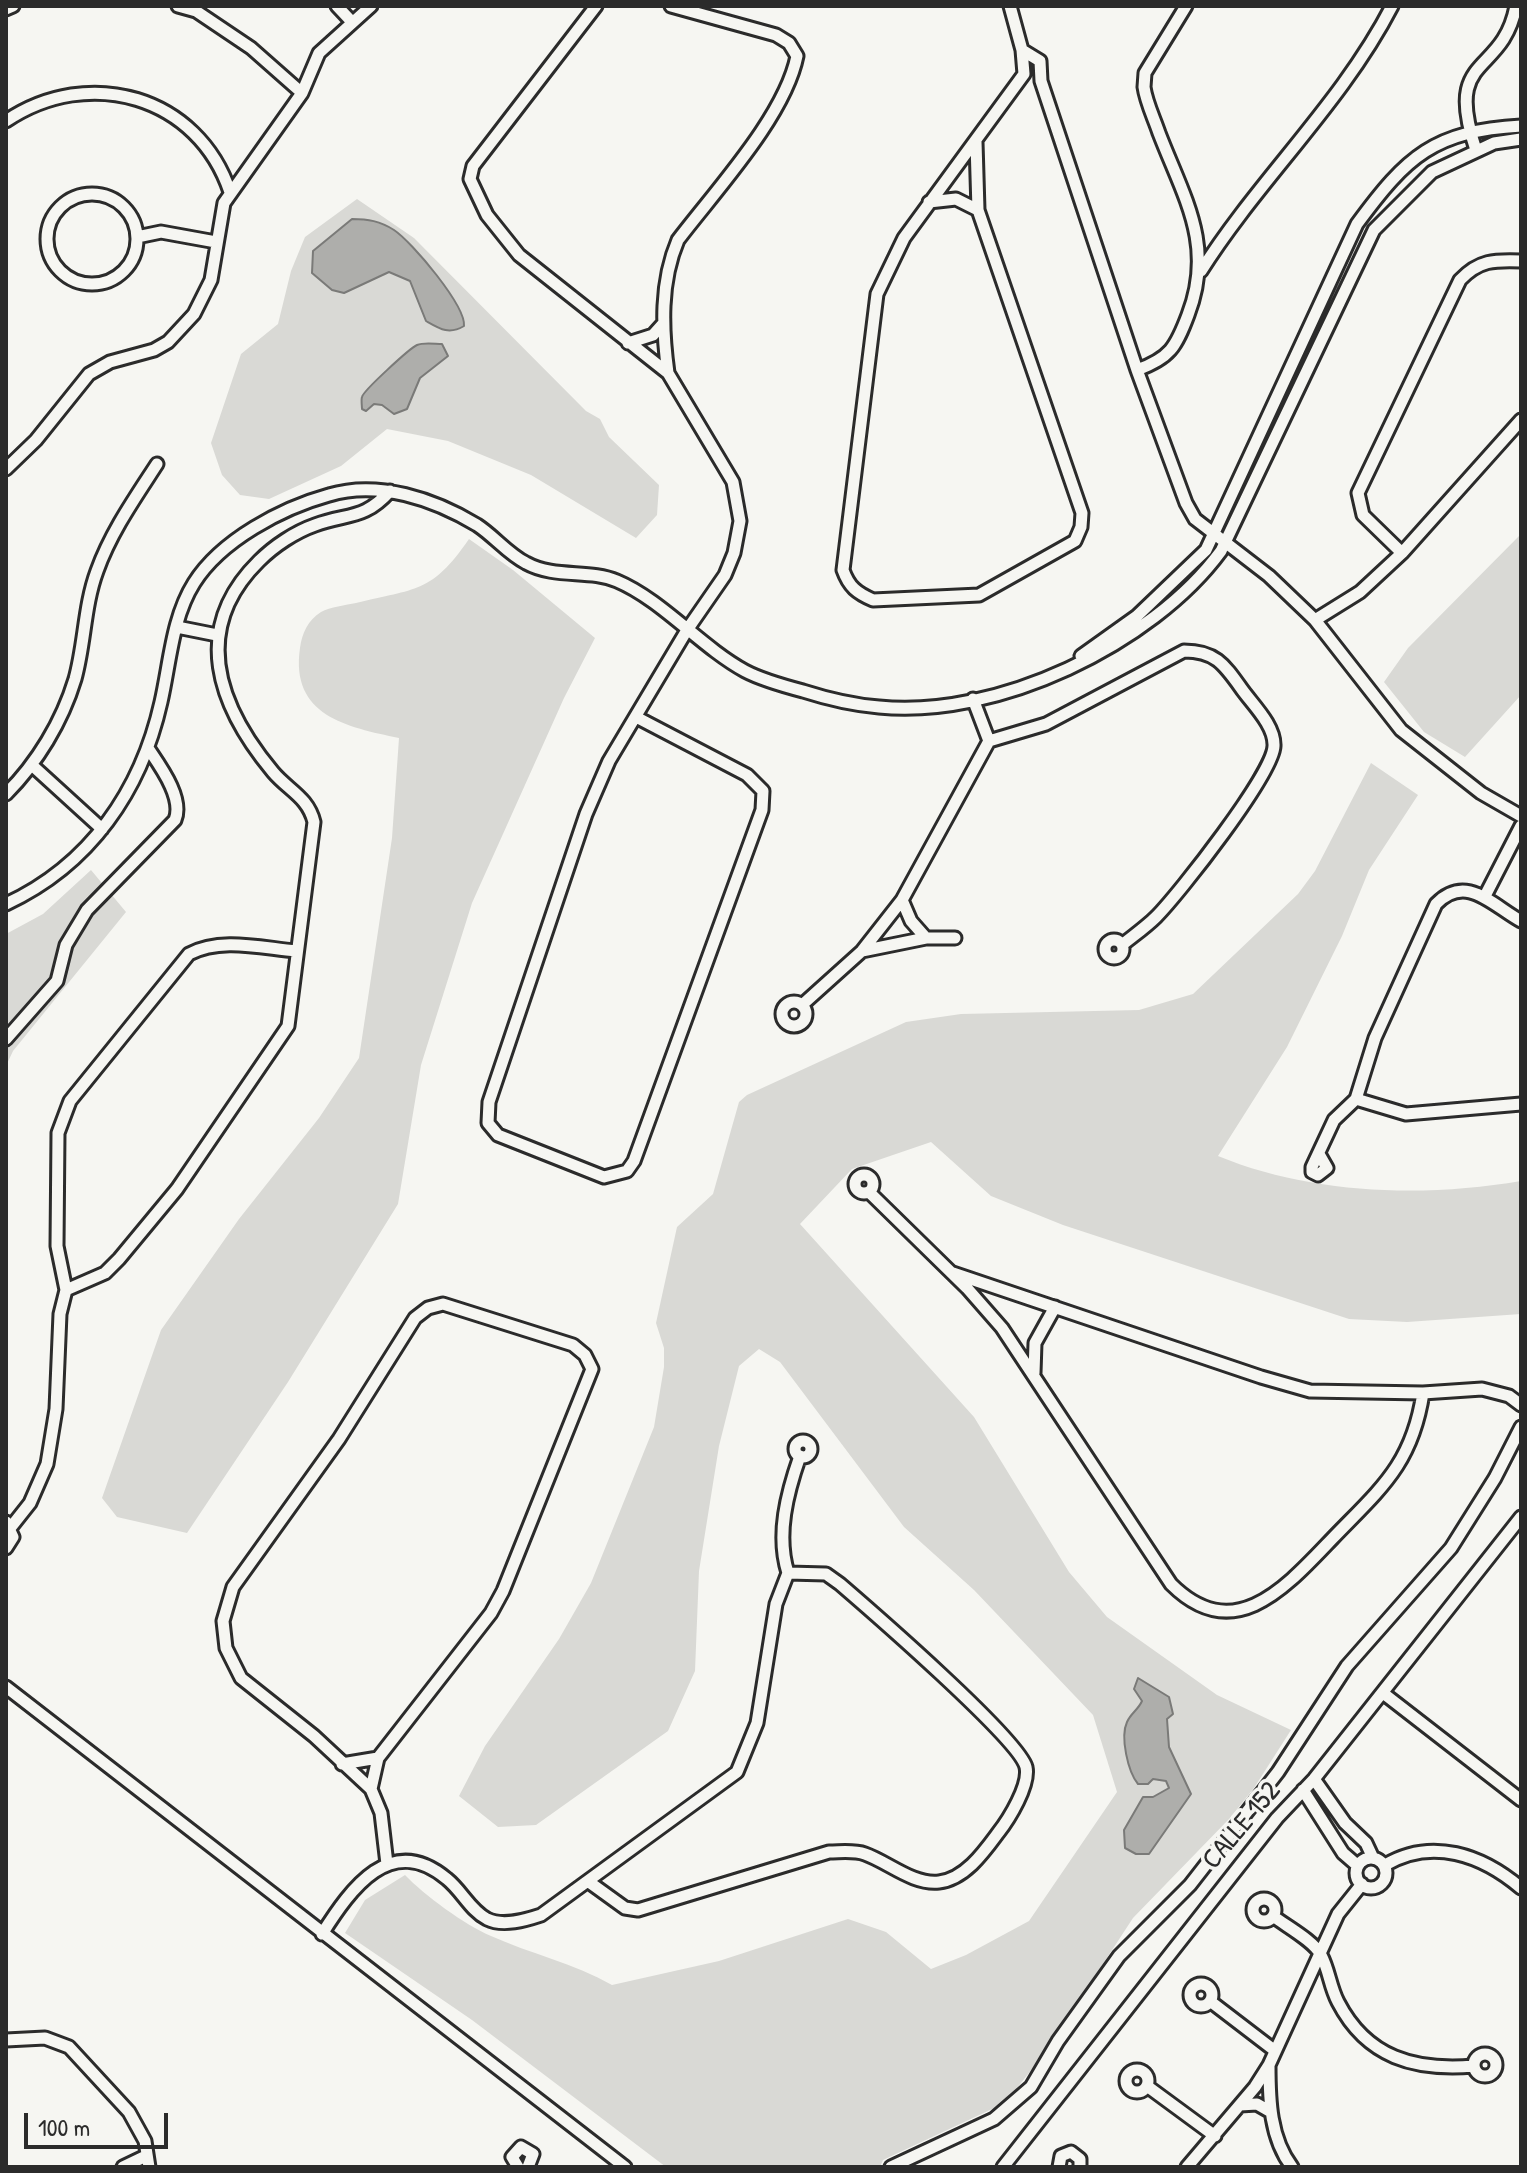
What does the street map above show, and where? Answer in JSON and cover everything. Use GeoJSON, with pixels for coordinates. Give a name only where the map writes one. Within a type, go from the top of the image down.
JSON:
{"type":"FeatureCollection","features":[{"type":"Feature","properties":{"kind":"street"},"geometry":{"type":"LineString","coordinates":[[6,9],[13,6]]}},
{"type":"Feature","properties":{"kind":"street"},"geometry":{"type":"LineString","coordinates":[[178,6],[196,9],[251,48],[302,93]]}},
{"type":"Feature","properties":{"kind":"street"},"geometry":{"type":"LineString","coordinates":[[337,6],[352,22]]}},
{"type":"Feature","properties":{"kind":"street"},"geometry":{"type":"LineString","coordinates":[[6,469],[36,440],[89,374],[110,362],[154,350],[180,331],[203,301],[211,280],[220,215],[230,192],[302,93],[319,53],[371,6]]}},
{"type":"Feature","properties":{"kind":"street"},"geometry":{"type":"LineString","coordinates":[[596,6],[473,166],[470,179],[487,215],[519,255],[668,373],[733,482],[740,521],[734,553],[725,575],[687,630],[609,761],[586,814],[489,1102],[488,1123],[498,1135],[604,1177],[627,1171],[634,1161],[762,810],[763,791],[747,775],[636,717]]}},
{"type":"Feature","properties":{"kind":"street"},"geometry":{"type":"LineString","coordinates":[[668,373],[662,325],[671,256],[678,240],[780,104],[794,75],[797,56],[789,43],[776,35],[671,6]]}},
{"type":"Feature","properties":{"kind":"street"},"geometry":{"type":"LineString","coordinates":[[976,142],[978,210],[1082,513],[1081,527],[1075,541],[979,595],[873,600],[858,594],[848,583],[843,570],[877,294],[887,268],[929,202],[1024,74],[1022,50],[1010,6]]}},
{"type":"Feature","properties":{"kind":"street"},"geometry":{"type":"LineString","coordinates":[[1186,6],[1145,73],[1144,87],[1195,229],[1201,272]]}},
{"type":"Feature","properties":{"kind":"street"},"geometry":{"type":"LineString","coordinates":[[1137,370],[1161,362],[1172,349],[1186,320],[1201,272],[1223,237],[1360,60],[1392,6]]}},
{"type":"Feature","properties":{"kind":"street"},"geometry":{"type":"LineString","coordinates":[[1476,150],[1464,108],[1466,89],[1474,70],[1503,42],[1516,6]]}},
{"type":"Feature","properties":{"kind":"street"},"geometry":{"type":"LineString","coordinates":[[1022,50],[1040,61],[1041,81],[1137,370],[1186,503],[1195,519],[1226,541],[1315,620],[1401,730],[1481,793],[1521,816]]}},
{"type":"Feature","properties":{"kind":"street"},"geometry":{"type":"LineString","coordinates":[[1024,74],[1041,81]]}},
{"type":"Feature","properties":{"kind":"street"},"geometry":{"type":"LineString","coordinates":[[6,121],[40,102],[62,96],[85,93],[128,96],[173,115],[206,144],[219,164],[230,192]]}},
{"type":"Feature","properties":{"kind":"street"},"geometry":{"type":"LineString","coordinates":[[1061,670],[1169,589],[1193,566],[1215,534],[1357,224],[1396,175],[1440,140],[1469,131],[1521,126]]}},
{"type":"Feature","properties":{"kind":"street"},"geometry":{"type":"LineString","coordinates":[[6,904],[33,891],[75,859],[120,808],[148,748],[177,627],[192,586],[206,566],[252,531],[306,502],[329,494],[368,488],[390,491],[475,524],[525,563],[572,576],[619,582],[746,672],[831,699],[882,708],[973,699],[1061,670],[1104,652],[1135,633],[1205,573],[1226,541],[1374,230],[1432,172],[1476,150],[1521,139]]}},
{"type":"Feature","properties":{"kind":"street"},"geometry":{"type":"LineString","coordinates":[[219,164],[244,174]]}},
{"type":"Feature","properties":{"kind":"street"},"geometry":{"type":"LineString","coordinates":[[90,193],[104,195],[127,211],[137,237],[128,267],[101,284],[86,284],[58,270],[46,241],[54,214],[63,203],[90,193]]}},
{"type":"Feature","properties":{"kind":"street"},"geometry":{"type":"LineString","coordinates":[[929,202],[956,199],[978,210]]}},
{"type":"Feature","properties":{"kind":"street"},"geometry":{"type":"LineString","coordinates":[[1195,229],[1223,237]]}},
{"type":"Feature","properties":{"kind":"street"},"geometry":{"type":"LineString","coordinates":[[137,237],[161,232],[216,242]]}},
{"type":"Feature","properties":{"kind":"street"},"geometry":{"type":"LineString","coordinates":[[1402,553],[1363,515],[1358,493],[1460,280],[1486,260],[1521,261]]}},
{"type":"Feature","properties":{"kind":"street"},"geometry":{"type":"LineString","coordinates":[[628,343],[653,335],[662,325]]}},
{"type":"Feature","properties":{"kind":"street"},"geometry":{"type":"LineString","coordinates":[[1315,620],[1360,592],[1402,553],[1521,420]]}},
{"type":"Feature","properties":{"kind":"street"},"geometry":{"type":"LineString","coordinates":[[6,794],[34,767],[75,677],[85,610],[97,570],[115,529],[157,464]]}},
{"type":"Feature","properties":{"kind":"street"},"geometry":{"type":"LineString","coordinates":[[66,1290],[105,1273],[119,1259],[177,1189],[266,1063],[288,1026],[314,822],[311,809],[275,774],[244,732],[220,679],[217,635],[236,589],[259,561],[286,539],[316,525],[362,515],[390,491]]}},
{"type":"Feature","properties":{"kind":"street"},"geometry":{"type":"LineString","coordinates":[[177,627],[217,635]]}},
{"type":"Feature","properties":{"kind":"street"},"geometry":{"type":"LineString","coordinates":[[802,1005],[862,951],[902,900],[989,741],[1046,724],[1184,651],[1202,651],[1222,661],[1271,730],[1274,745],[1264,772],[1178,892],[1154,919],[1122,945]]}},
{"type":"Feature","properties":{"kind":"street"},"geometry":{"type":"LineString","coordinates":[[973,699],[989,741]]}},
{"type":"Feature","properties":{"kind":"street"},"geometry":{"type":"LineString","coordinates":[[6,1039],[57,981],[66,945],[87,910],[178,815],[170,785],[148,748]]}},
{"type":"Feature","properties":{"kind":"street"},"geometry":{"type":"LineString","coordinates":[[34,767],[102,829]]}},
{"type":"Feature","properties":{"kind":"street"},"geometry":{"type":"LineString","coordinates":[[1485,896],[1521,826]]}},
{"type":"Feature","properties":{"kind":"street"},"geometry":{"type":"LineString","coordinates":[[1319,1154],[1334,1120],[1356,1099],[1361,1073],[1375,1038],[1436,904],[1454,889],[1467,889],[1485,896],[1497,908],[1521,921]]}},
{"type":"Feature","properties":{"kind":"street"},"geometry":{"type":"LineString","coordinates":[[902,900],[911,921],[926,938]]}},
{"type":"Feature","properties":{"kind":"street"},"geometry":{"type":"LineString","coordinates":[[862,951],[926,938],[955,938]]}},
{"type":"Feature","properties":{"kind":"street"},"geometry":{"type":"LineString","coordinates":[[6,1548],[13,1537],[9,1524],[30,1503],[47,1464],[56,1409],[60,1314],[66,1290],[57,1246],[58,1133],[70,1101],[189,954],[210,945],[226,944],[296,951]]}},
{"type":"Feature","properties":{"kind":"street"},"geometry":{"type":"LineString","coordinates":[[1356,1099],[1406,1114],[1521,1104]]}},
{"type":"Feature","properties":{"kind":"street"},"geometry":{"type":"LineString","coordinates":[[869,1192],[951,1272],[1002,1328],[1171,1584],[1190,1603],[1210,1610],[1241,1609],[1266,1601],[1292,1583],[1383,1487],[1402,1461],[1413,1442],[1423,1393]]}},
{"type":"Feature","properties":{"kind":"street"},"geometry":{"type":"LineString","coordinates":[[951,1272],[1310,1391],[1423,1393],[1482,1389],[1509,1396],[1521,1405]]}},
{"type":"Feature","properties":{"kind":"street"},"geometry":{"type":"LineString","coordinates":[[371,1789],[378,1758],[497,1602],[592,1369],[585,1355],[573,1345],[443,1304],[428,1308],[415,1318],[339,1439],[233,1587],[223,1621],[226,1648],[241,1678],[314,1736],[371,1789],[381,1813],[387,1864]]}},
{"type":"Feature","properties":{"kind":"street"},"geometry":{"type":"LineString","coordinates":[[1034,1374],[1035,1343],[1055,1307]]}},
{"type":"Feature","properties":{"kind":"street"},"geometry":{"type":"LineString","coordinates":[[891,2167],[994,2119],[1031,2087],[1058,2041],[1119,1956],[1190,1885],[1278,1772],[1347,1666],[1451,1548],[1495,1478],[1521,1427]]}},
{"type":"Feature","properties":{"kind":"street"},"geometry":{"type":"LineString","coordinates":[[322,1934],[359,1883],[387,1864],[411,1861],[436,1870],[489,1920],[513,1922],[541,1915],[737,1772],[757,1723],[776,1604],[788,1573],[781,1551],[783,1525],[800,1456]]}},
{"type":"Feature","properties":{"kind":"street","name":"CALLE 152"},"geometry":{"type":"LineString","coordinates":[[1003,2167],[1277,1818],[1314,1779],[1521,1517]]}},
{"type":"Feature","properties":{"kind":"street"},"geometry":{"type":"LineString","coordinates":[[589,1882],[625,1908],[638,1910],[829,1852],[847,1852],[863,1853],[921,1880],[939,1882],[962,1872],[1001,1829],[1024,1782],[1026,1767],[1015,1748],[884,1621],[840,1584],[826,1574],[788,1573]]}},
{"type":"Feature","properties":{"kind":"street"},"geometry":{"type":"LineString","coordinates":[[6,1687],[625,2167]]}},
{"type":"Feature","properties":{"kind":"street"},"geometry":{"type":"LineString","coordinates":[[1383,1693],[1521,1800]]}},
{"type":"Feature","properties":{"kind":"street"},"geometry":{"type":"LineString","coordinates":[[342,1764],[378,1758]]}},
{"type":"Feature","properties":{"kind":"street"},"geometry":{"type":"LineString","coordinates":[[1314,1779],[1373,1858],[1385,1865]]}},
{"type":"Feature","properties":{"kind":"street"},"geometry":{"type":"LineString","coordinates":[[1303,1790],[1343,1853],[1358,1866]]}},
{"type":"Feature","properties":{"kind":"street"},"geometry":{"type":"LineString","coordinates":[[1385,1865],[1424,1851],[1457,1853],[1489,1864],[1521,1888]]}},
{"type":"Feature","properties":{"kind":"street"},"geometry":{"type":"LineString","coordinates":[[1358,1866],[1373,1858]]}},
{"type":"Feature","properties":{"kind":"street"},"geometry":{"type":"LineString","coordinates":[[1358,1866],[1357,1875],[1362,1884],[1371,1888],[1380,1885],[1386,1876],[1385,1865]]}},
{"type":"Feature","properties":{"kind":"street"},"geometry":{"type":"LineString","coordinates":[[1187,2167],[1240,2105],[1269,2065],[1344,1903],[1362,1884]]}},
{"type":"Feature","properties":{"kind":"street"},"geometry":{"type":"LineString","coordinates":[[1273,1916],[1321,1953],[1331,1987],[1347,2019],[1364,2038],[1396,2060],[1439,2067],[1474,2066]]}},
{"type":"Feature","properties":{"kind":"street"},"geometry":{"type":"LineString","coordinates":[[1305,1986],[1331,1987]]}},
{"type":"Feature","properties":{"kind":"street"},"geometry":{"type":"LineString","coordinates":[[1210,2001],[1274,2050]]}},
{"type":"Feature","properties":{"kind":"street"},"geometry":{"type":"LineString","coordinates":[[6,2040],[45,2038],[69,2047],[129,2112],[145,2141],[148,2162],[123,2167]]}},
{"type":"Feature","properties":{"kind":"street"},"geometry":{"type":"LineString","coordinates":[[1269,2065],[1271,2112],[1280,2146],[1292,2167]]}},
{"type":"Feature","properties":{"kind":"street"},"geometry":{"type":"LineString","coordinates":[[1147,2086],[1215,2136]]}},
{"type":"Feature","properties":{"kind":"street"},"geometry":{"type":"LineString","coordinates":[[1240,2105],[1257,2104],[1271,2112]]}},
{"type":"Feature","properties":{"kind":"street"},"geometry":{"type":"LineString","coordinates":[[518,2167],[512,2160],[513,2153],[525,2147],[533,2158],[528,2167]]}},
{"type":"Feature","properties":{"kind":"street"},"geometry":{"type":"LineString","coordinates":[[1059,2167],[1061,2156],[1071,2152],[1080,2159],[1080,2167]]}},
{"type":"Feature","properties":{"kind":"shaded area"},"geometry":{"type":"Polygon","coordinates":[[[357,199],[414,238],[586,411],[600,419],[609,437],[659,485],[657,515],[636,538],[531,475],[448,441],[387,429],[341,466],[269,499],[240,495],[222,475],[211,443],[241,354],[278,324],[291,271],[305,237],[357,199]]]}},
{"type":"Feature","properties":{"kind":"shaded area"},"geometry":{"type":"Polygon","coordinates":[[[352,219],[379,223],[402,237],[425,260],[447,290],[464,326],[449,330],[426,321],[410,281],[389,272],[344,293],[332,290],[312,273],[313,251],[352,219]]]}},
{"type":"Feature","properties":{"kind":"shaded area"},"geometry":{"type":"Polygon","coordinates":[[[426,343],[442,344],[448,356],[420,378],[407,409],[394,414],[382,405],[374,404],[366,411],[362,409],[364,393],[413,348],[426,343]]]}},
{"type":"Feature","properties":{"kind":"shaded area"},"geometry":{"type":"Polygon","coordinates":[[[1521,534],[1521,695],[1465,757],[1424,732],[1384,682],[1408,648],[1521,534]]]}},
{"type":"Feature","properties":{"kind":"shaded area"},"geometry":{"type":"Polygon","coordinates":[[[469,539],[513,570],[595,638],[564,698],[472,903],[421,1065],[398,1204],[288,1382],[187,1533],[117,1517],[102,1498],[161,1330],[239,1219],[319,1118],[359,1058],[392,838],[399,738],[342,723],[313,703],[304,689],[299,671],[304,632],[316,615],[325,610],[421,586],[444,570],[469,539]]]}},
{"type":"Feature","properties":{"kind":"shaded area"},"geometry":{"type":"Polygon","coordinates":[[[1371,763],[1418,795],[1369,870],[1342,936],[1287,1047],[1218,1156],[1290,1178],[1367,1189],[1445,1190],[1521,1181],[1521,1314],[1407,1322],[1349,1319],[1063,1225],[991,1196],[931,1142],[852,1169],[800,1224],[974,1417],[1069,1572],[1107,1617],[1217,1695],[1291,1730],[1254,1788],[1230,1818],[1133,1918],[1044,2054],[1005,2103],[883,2160],[880,2167],[666,2167],[472,2020],[345,1933],[365,1900],[405,1875],[469,1925],[612,1985],[719,1961],[848,1919],[886,1932],[931,1969],[966,1955],[1029,1921],[1117,1792],[1093,1715],[974,1590],[904,1527],[780,1362],[759,1349],[739,1366],[719,1446],[699,1571],[695,1671],[668,1731],[536,1825],[498,1827],[459,1796],[485,1746],[559,1639],[591,1583],[654,1427],[664,1367],[664,1348],[656,1323],[677,1227],[713,1194],[739,1102],[747,1095],[906,1022],[961,1014],[1139,1010],[1193,994],[1298,894],[1315,871],[1371,763]]]}},
{"type":"Feature","properties":{"kind":"shaded area"},"geometry":{"type":"Polygon","coordinates":[[[91,870],[126,912],[13,1051],[6,1066],[6,934],[43,914],[91,870]]]}},
{"type":"Feature","properties":{"kind":"shaded area"},"geometry":{"type":"Polygon","coordinates":[[[1138,1678],[1169,1697],[1173,1714],[1167,1719],[1169,1747],[1191,1794],[1149,1854],[1136,1854],[1125,1848],[1124,1830],[1143,1797],[1153,1797],[1169,1788],[1166,1781],[1153,1779],[1148,1784],[1138,1784],[1128,1763],[1125,1728],[1142,1701],[1134,1689],[1138,1678]]]}}]}
